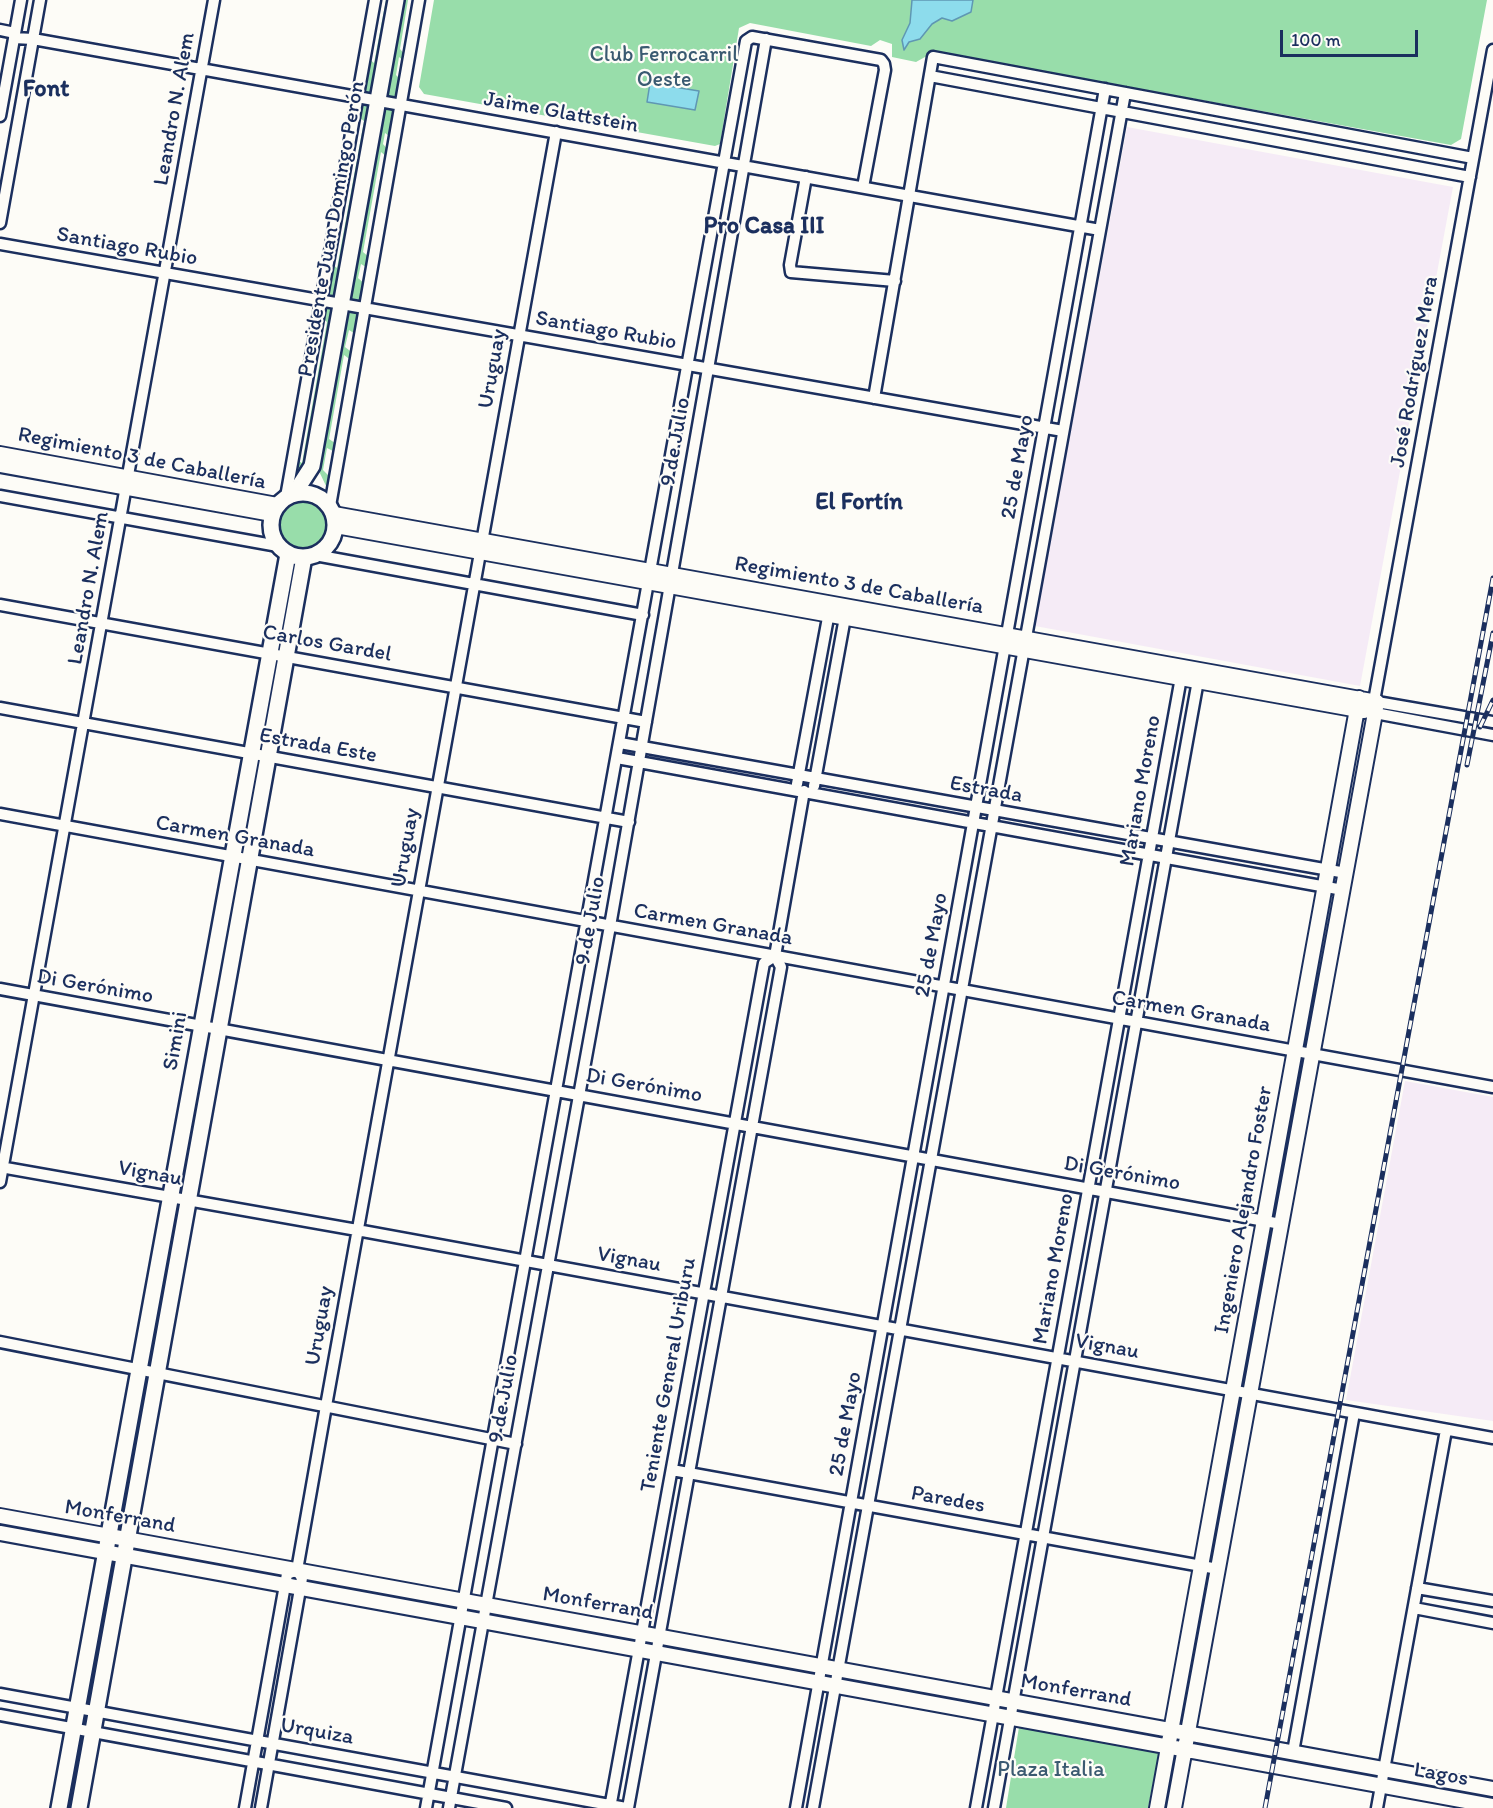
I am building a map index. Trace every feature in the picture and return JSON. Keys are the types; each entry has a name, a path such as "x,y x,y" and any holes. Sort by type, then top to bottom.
{"main road":[{"name":"Presidente Juan Domingo Perón","path":"282,503 312,466 396,0"},
{"path":"312,466 332,512 330,543 310,556 283,550 270,525 282,503 316,495 332,512"},
{"name":"Simini","path":"59,1808 270,654 283,550"},
{"name":"Simini","path":"79,1808 287,657 310,556"}],"street":[{"path":"0,116 6,51 15,35 21,0"},
{"path":"0,223 40,0"},
{"name":"Leandro N. Alem","path":"0,1182 214,0"},
{"path":"282,503 375,0"},
{"path":"332,512 364,309 419,0"},
{"name":"Jaime Glattstein","path":"0,30 33,39 1100,230"},
{"name":"9 de Julio","path":"426,1808 746,41 752,37 766,39 629,822 450,1803"},
{"path":"766,39 880,60 885,70 864,187"},
{"name":"José Rodríguez Mera","path":"1376,705 1493,50"},
{"path":"874,398 933,57 1473,158"},
{"path":"930,76 1470,177"},
{"name":"25 de Mayo","path":"796,1808 1105,89"},
{"name":"25 de Mayo","path":"813,1808 1125,93"},
{"name":"Uruguay","path":"261,1808 302,1578 297,1570 556,132"},
{"path":"806,177 790,265 791,272 895,281"},
{"name":"Santiago Rubio","path":"0,244 1063,430"},
{"name":"Regimiento 3 de Caballería","path":"0,454 128,483"},
{"name":"Regimiento 3 de Caballería","path":"0,465 282,503"},
{"path":"0,496 283,550"},
{"name":"Regimiento 3 de Caballería","path":"332,512 481,546 1358,704 1376,705"},
{"path":"310,556 643,615"},
{"name":"Carlos Gardel","path":"0,605 646,723"},
{"path":"829,608 796,786 804,791 814,788 816,780 846,611"},
{"name":"Mariano Moreno","path":"976,1808 1182,672"},
{"name":"Mariano Moreno","path":"994,1808 1198,675"},
{"name":"Ingeniero Alejandro Foster","path":"1157,1808 1358,704"},
{"path":"1376,705 1493,722"},
{"path":"1376,705 1493,735"},
{"name":"Ingeniero Alejandro Foster","path":"1174,1808 1376,705"},
{"name":"Estrada Este","path":"0,708 629,822"},
{"name":"Estrada","path":"620,743 798,777 1346,873"},
{"name":"Estrada","path":"617,758 1343,890"},
{"name":"Teniente General Uriburu","path":"627,1808 781,967 775,956 804,791"},
{"name":"Carmen Granada","path":"0,814 1493,1087"},
{"name":"Teniente General Uriburu","path":"610,1807 764,963 775,956"},
{"name":"Di Gerónimo","path":"0,989 1281,1224"},
{"name":"Vignau","path":"1,1167 1493,1438"},
{"path":"0,1342 516,1444"},
{"path":"1293,1752 1354,1413"},
{"path":"1377,1808 1446,1430"},
{"name":"Paredes","path":"672,1470 1218,1569"},
{"name":"Monferrand","path":"0,1516 1293,1752"},
{"name":"Monferrand","path":"0,1533 1273,1765"},
{"name":"Uruguay","path":"244,1808 287,1574 297,1570"},
{"path":"1417,1588 1493,1601"},
{"path":"1414,1608 1493,1623"},
{"name":"Urquiza","path":"0,1694 610,1807 627,1808"},
{"name":"Urquiza","path":"0,1715 429,1794 450,1803 506,1808"},
{"name":"Lagos","path":"1293,1752 1493,1789"},
{"name":"Lagos","path":"1273,1765 1493,1806"}],"shaded area":[{"path":"1127,127 1453,187 1360,686 1035,626"},
{"path":"1405,1081 1493,1097 1493,1421 1346,1400"}],"green space":[{"path":"386,0 392,0 309,465 299,480 293,479 295,458 302,463 327,322 321,317 331,263 337,268 364,121 357,116 367,57 374,63"},
{"path":"401,0 408,0 400,49 406,56 405,62 399,57 396,75 402,81 392,138 385,133 383,144 389,151 388,158 381,152 363,252 370,258 369,269 361,264 358,278 366,285 357,335 349,330 345,347 354,354 352,361 344,355 329,439 338,445 337,453 327,448 323,470 332,479 331,486 327,488 317,467"},
{"name":"Club Ferrocarril Oeste","path":"434,0 1487,0 1461,139 1451,145 934,52 916,62 892,57 892,44 880,40 871,46 750,23 739,28 720,144 715,146 424,94 419,87"},
{"path":"298,497 308,497 323,505 329,514 331,525 329,536 323,545 308,553 298,553 287,548 280,541 275,530 275,520 280,509 287,502"},
{"name":"Plaza Italia","path":"1019,1727 1159,1752 1148,1808 1006,1808"}],"water":[{"path":"912,0 973,0 971,12 952,21 942,18 932,24 920,39 909,42 904,50 902,40 910,23"},
{"path":"650,83 699,91 695,110 647,102"}],"railway":[{"path":"1265,1808 1493,578"},
{"path":"1467,765 1493,633"},
{"path":"1480,727 1493,700"}],"district":[{"name":"Font","path":"46,90"},
{"name":"Pro Casa III","path":"764,227"},
{"name":"El Fortín","path":"859,503"}]}
